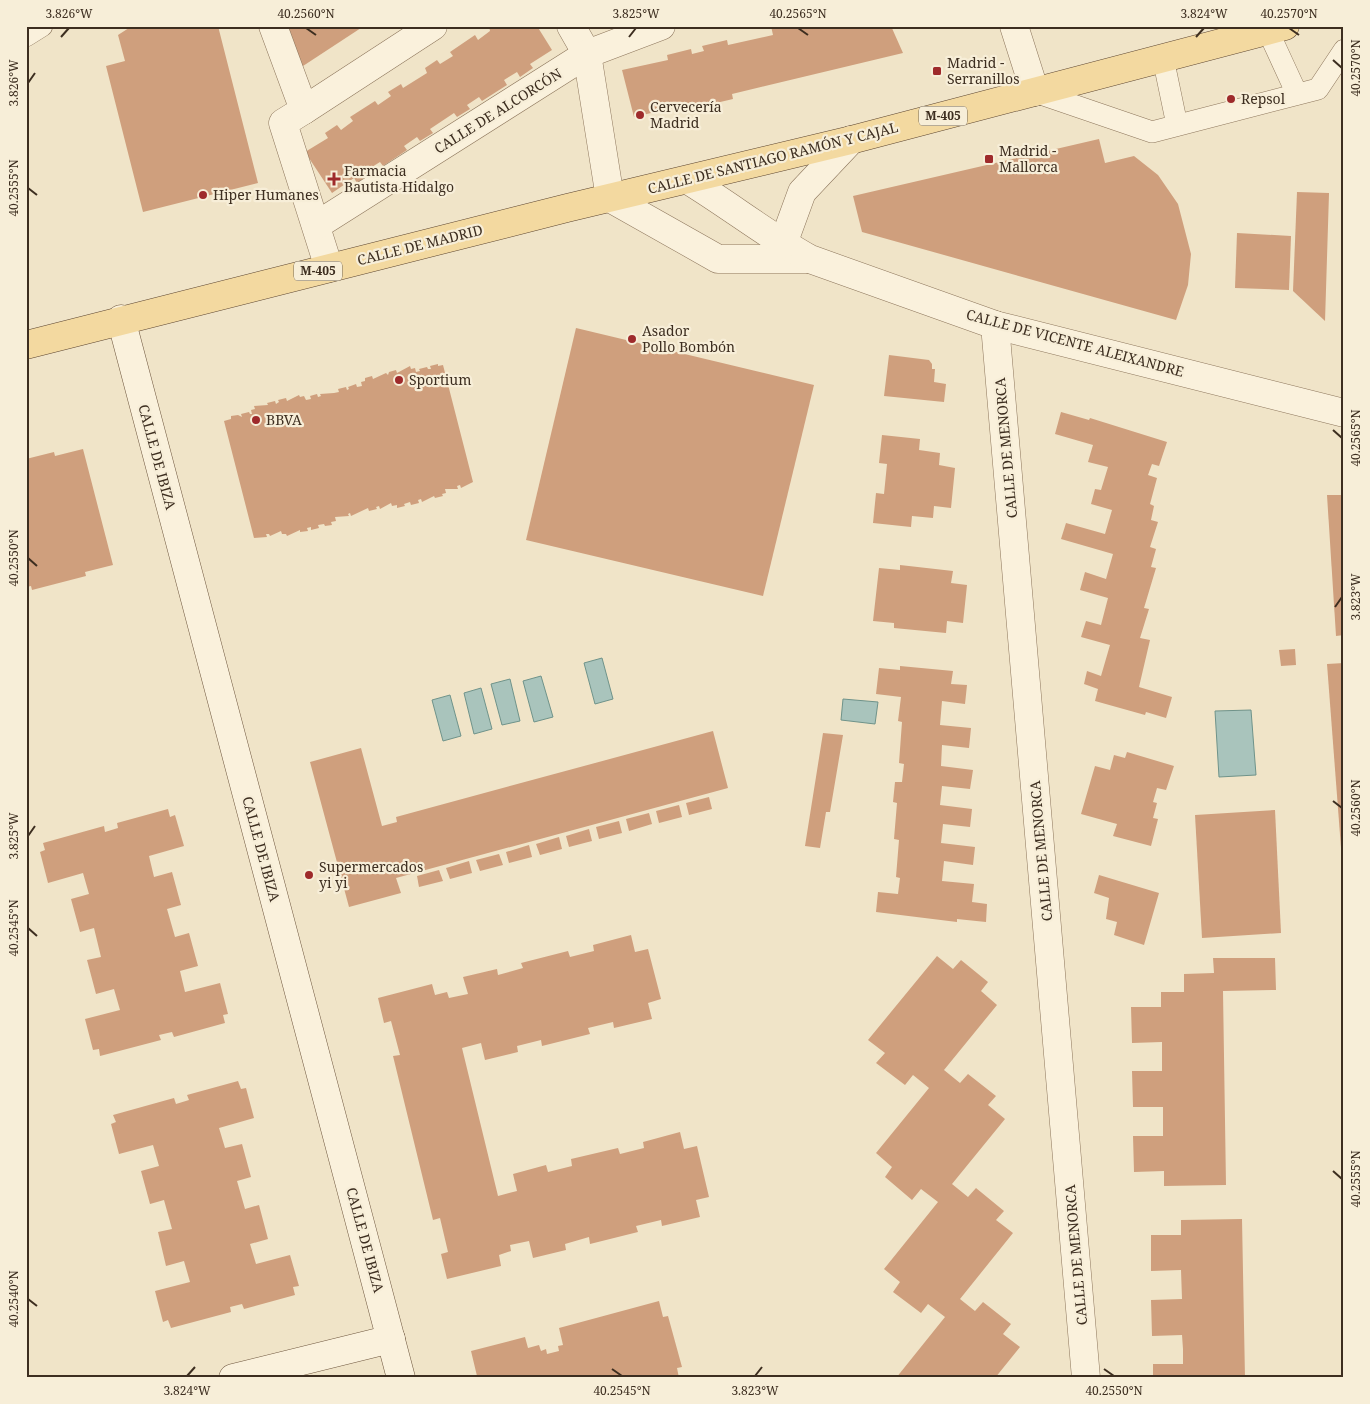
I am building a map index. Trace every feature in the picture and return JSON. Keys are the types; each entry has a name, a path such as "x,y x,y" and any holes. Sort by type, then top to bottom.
{"main road":[{"name":"CALLE DE SANTIAGO RAMÓN Y CAJAL","path":"610,198 852,140 1276,28"},
{"name":"CALLE DE MADRID","path":"26,345 610,198"}],"street":[{"path":"273,26 317,225 329,268"},
{"path":"294,117 434,26"},
{"path":"571,26 587,54 610,198"},
{"name":"CALLE DE ALCORCÓN","path":"317,225 587,54 661,26"},
{"path":"1023,28 1035,92"},
{"path":"783,244 802,192 852,140"},
{"name":"CALLE DE VICENTE ALEIXANDRE","path":"688,180 731,207 783,244 810,259 995,325 1344,413"},
{"name":"CALLE DE VICENTE ALEIXANDRE","path":"610,198 718,259 810,259"},
{"name":"CALLE DE IBIZA","path":"121,320 401,1378"},
{"name":"CALLE DE MENORCA","path":"995,325 1086,1378"},
{"path":"233,1378 391,1338"}],"lane":[{"path":"26,36 42,26"},
{"path":"1276,28 1297,94"},
{"path":"1035,92 1152,132 1318,89 1344,50"},
{"path":"1163,58 1177,125"}],"water":[{"path":"602,658 613,699 595,704 584,663"},
{"path":"541,676 553,717 534,722 523,681"},
{"path":"510,679 520,721 502,725 491,684"},
{"path":"481,688 492,729 474,734 464,693"},
{"path":"450,695 461,736 443,741 432,700"},
{"path":"843,699 878,702 875,724 841,720"},
{"path":"1251,710 1256,775 1219,777 1215,711"}],"building":[{"path":"132,26 218,26 258,183 143,212 106,66 125,61 118,35"},
{"path":"277,26 364,26 303,66"},
{"path":"489,26 537,26 552,50 530,64 533,68 520,77 517,72 504,80 507,85 482,101 479,97 467,105 470,109 457,117 454,113 430,129 433,133 420,141 417,137 404,146 407,150 383,166 380,162 367,170 370,174 357,183 354,178 332,193 305,152 328,138 325,133 337,125 341,130 353,121 350,117 375,101 378,105 391,96 388,92 401,84 403,88 427,73 425,68 437,60 440,64 453,56 450,52 475,35 478,40 490,31"},
{"path":"771,26 891,26 903,53 732,94 733,99 686,110 685,105 634,117 622,70 668,60 667,55 691,49 692,54 704,51 702,46 727,40 728,45 773,35"},
{"path":"1099,139 1105,163 1134,156 1158,175 1178,204 1191,254 1188,285 1176,320 862,232 853,196"},
{"path":"1297,192 1329,193 1325,321 1293,291"},
{"path":"1237,233 1291,236 1289,290 1235,288"},
{"path":"576,328 814,385 763,596 526,540"},
{"path":"889,355 929,360 932,364 932,369 935,369 934,382 946,384 944,402 884,396"},
{"path":"438,364 438,366 443,365 473,482 461,488 460,485 457,486 458,489 445,489 446,493 442,494 443,496 435,498 434,496 422,502 421,499 418,500 419,503 411,505 410,502 404,504 405,506 397,508 397,505 392,506 391,503 380,509 379,506 376,507 377,509 369,511 368,508 351,516 350,513 348,514 349,516 335,517 336,521 331,522 332,525 318,525 319,528 311,530 311,527 307,528 308,531 300,532 300,530 287,536 282,534 281,531 270,536 266,534 267,537 254,538 224,421 231,419 231,416 238,415 242,417 241,414 249,412 252,414 251,410 255,409 254,406 268,405 267,403 275,401 276,404 279,402 278,400 286,398 287,401 299,395 300,397 304,396 306,400 311,399 310,396 317,394 318,397 321,396 320,394 339,392 338,389 346,387 347,390 349,389 348,387 356,384 357,387 362,386 361,382 365,381 365,378 372,376 373,379 386,373 388,375 389,372 396,370 397,373 410,366 411,369 415,368 416,372 427,367 431,369 430,366"},
{"path":"1061,412 1089,420 1090,418 1167,442 1159,466 1152,464 1148,475 1157,478 1150,504 1154,506 1151,520 1158,522 1150,547 1156,549 1151,567 1156,568 1144,608 1149,609 1140,638 1150,640 1139,687 1172,697 1166,718 1146,712 1145,715 1095,701 1098,689 1084,684 1087,671 1101,676 1110,645 1081,637 1086,621 1101,625 1108,598 1080,590 1085,572 1106,579 1113,554 1061,539 1066,523 1105,534 1112,510 1091,504 1095,489 1101,490 1108,467 1088,462 1093,445 1055,434"},
{"path":"882,435 920,439 919,450 940,453 939,465 955,468 951,508 934,506 933,518 912,516 911,527 873,523 876,493 884,494 887,464 879,463"},
{"path":"83,449 113,565 85,572 86,576 32,590 31,586 26,587 26,459 54,452 55,456"},
{"path":"1327,495 1344,495 1344,635 1336,636"},
{"path":"900,565 953,571 951,583 967,585 963,623 947,621 946,633 894,628 894,623 873,621 879,568 900,570"},
{"path":"1295,649 1296,665 1281,666 1279,650"},
{"path":"1344,663 1344,861 1342,861 1327,664"},
{"path":"900,666 953,671 951,684 967,685 965,704 942,701 940,725 971,728 969,748 942,745 941,766 973,770 970,789 942,786 940,805 972,809 970,827 943,824 941,843 975,847 973,865 944,861 942,881 974,884 972,902 987,904 986,922 957,919 957,922 876,912 878,892 898,894 900,878 896,877 899,840 894,839 897,803 893,802 895,782 902,782 904,764 899,763 902,722 898,721 901,697 876,694 879,668 900,670"},
{"path":"713,731 728,788 396,878 401,893 349,907 310,762 361,748 382,826 397,822 396,817"},
{"path":"823,733 843,735 830,812 826,812 820,848 805,846"},
{"path":"1127,752 1174,766 1166,790 1157,788 1153,802 1157,803 1153,818 1158,819 1151,846 1113,836 1117,824 1081,814 1095,766 1110,770 1114,755 1125,758"},
{"path":"709,797 712,809 689,815 686,803"},
{"path":"679,805 682,817 659,823 656,811"},
{"path":"168,809 170,817 175,815 184,846 149,856 154,877 172,872 181,905 167,909 175,937 189,933 198,966 180,971 185,992 220,983 228,1014 223,1015 225,1023 174,1037 172,1032 159,1035 161,1040 100,1056 99,1049 93,1050 85,1019 120,1010 114,989 96,994 87,960 101,957 94,928 80,932 71,899 89,894 83,873 48,883 40,852 45,850 43,843 104,826 105,832 118,828 117,823"},
{"path":"1275,810 1281,933 1202,938 1195,815"},
{"path":"649,813 652,824 629,831 626,819"},
{"path":"619,821 622,833 599,839 596,827"},
{"path":"589,829 592,841 569,847 566,836"},
{"path":"559,837 562,849 540,855 536,844"},
{"path":"529,845 532,857 509,863 506,852"},
{"path":"499,854 503,865 480,871 476,860"},
{"path":"469,861 472,873 450,879 446,868"},
{"path":"439,870 443,881 419,887 417,876"},
{"path":"1099,875 1159,893 1144,945 1114,935 1117,922 1106,919 1109,898 1094,893"},
{"path":"631,935 635,952 648,949 661,999 648,1003 652,1019 614,1028 613,1022 588,1028 590,1034 542,1046 541,1040 517,1046 518,1052 485,1060 481,1043 462,1048 498,1196 517,1191 513,1174 546,1165 548,1172 572,1166 571,1159 618,1148 620,1154 644,1148 643,1142 680,1132 684,1149 697,1146 709,1197 696,1200 700,1217 662,1226 661,1220 636,1226 638,1232 590,1244 589,1237 565,1244 566,1250 533,1258 529,1241 510,1245 511,1251 499,1255 501,1266 447,1279 441,1254 448,1252 440,1218 433,1220 393,1056 400,1055 391,1021 384,1023 378,998 432,984 435,995 447,992 449,998 468,994 463,977 497,969 498,975 523,968 521,963 568,951 570,957 594,951 593,945"},
{"path":"937,956 953,969 961,960 988,982 981,991 997,1005 944,1070 960,1083 968,1074 996,1096 988,1105 1005,1119 952,1184 968,1197 976,1188 1004,1211 996,1220 1013,1233 960,1299 975,1311 983,1302 1011,1324 1003,1334 1020,1347 995,1378 896,1378 945,1317 928,1304 921,1313 893,1292 900,1282 884,1269 938,1202 921,1189 912,1200 885,1177 892,1167 876,1153 929,1088 913,1075 905,1085 876,1063 885,1053 868,1040"},
{"path":"1213,958 1275,958 1276,990 1223,991 1226,1185 1164,1186 1164,1171 1134,1172 1133,1136 1163,1136 1163,1107 1133,1107 1132,1071 1162,1071 1162,1042 1132,1043 1131,1007 1161,1007 1161,992 1184,992 1184,974 1214,973"},
{"path":"238,1081 241,1089 246,1088 254,1118 219,1128 225,1148 242,1144 251,1177 237,1181 245,1209 259,1205 268,1239 250,1244 256,1264 290,1255 299,1286 293,1287 295,1295 244,1309 242,1304 230,1307 231,1312 171,1328 168,1320 163,1322 155,1291 190,1282 184,1261 166,1266 158,1232 172,1229 164,1200 150,1204 141,1171 159,1166 153,1145 119,1154 111,1124 116,1122 113,1115 174,1098 176,1104 189,1100 187,1095"},
{"path":"1242,1219 1245,1378 1153,1378 1153,1364 1183,1364 1183,1349 1182,1335 1152,1336 1151,1300 1182,1299 1181,1270 1151,1271 1151,1235 1181,1235 1181,1220"},
{"path":"659,1301 663,1317 668,1316 682,1367 677,1368 679,1378 477,1376 471,1351 525,1337 528,1348 539,1345 541,1351 546,1349 547,1354 559,1351 558,1346 563,1345 559,1328"}],"place":[{"name":"Madrid - Serranillos","path":"937,71"},
{"name":"Repsol","path":"1231,99"},
{"name":"Cervecería Madrid","path":"640,115"},
{"name":"Madrid - Mallorca","path":"989,159"},
{"name":"Farmacia Bautista Hidalgo","path":"334,179"},
{"name":"Hiper Humanes","path":"203,195"},
{"name":"Asador Pollo Bombón","path":"632,339"},
{"name":"Sportium","path":"399,380"},
{"name":"BBVA","path":"256,420"},
{"name":"Supermercados yi yi","path":"309,875"}]}
